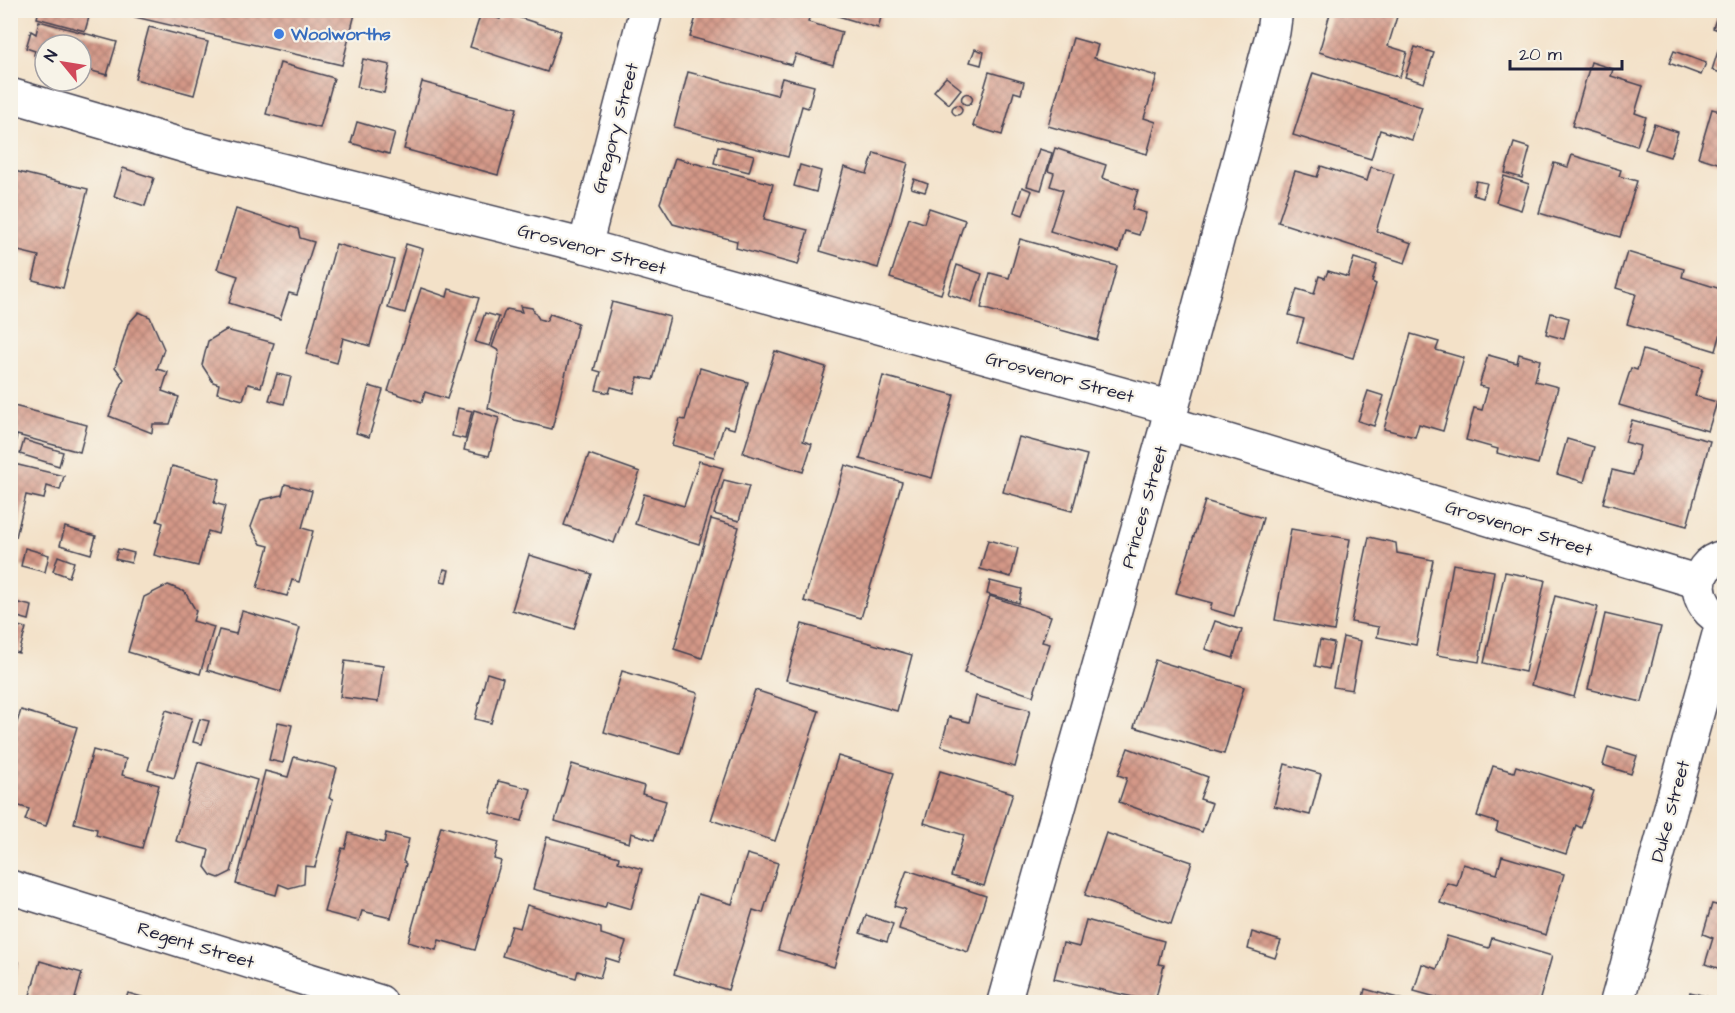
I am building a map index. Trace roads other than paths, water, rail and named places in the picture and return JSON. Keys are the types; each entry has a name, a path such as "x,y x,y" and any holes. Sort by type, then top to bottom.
{"street":[{"name":"Gregory Street","path":"585,246 646,10"},
{"name":"Princes Street","path":"1004,1002 1170,415 1273,32 1276,10"},
{"name":"Grosvenor Street","path":"10,95 185,146 585,246 1170,415 1699,582"},
{"path":"1724,620 1707,610 1701,601 1699,582 1709,564 1725,557"},
{"name":"Duke Street","path":"1617,1002 1724,620"},
{"name":"Regent Street","path":"10,887 381,1002"}],"place":[{"name":"Woolworths","path":"279,34"}]}
